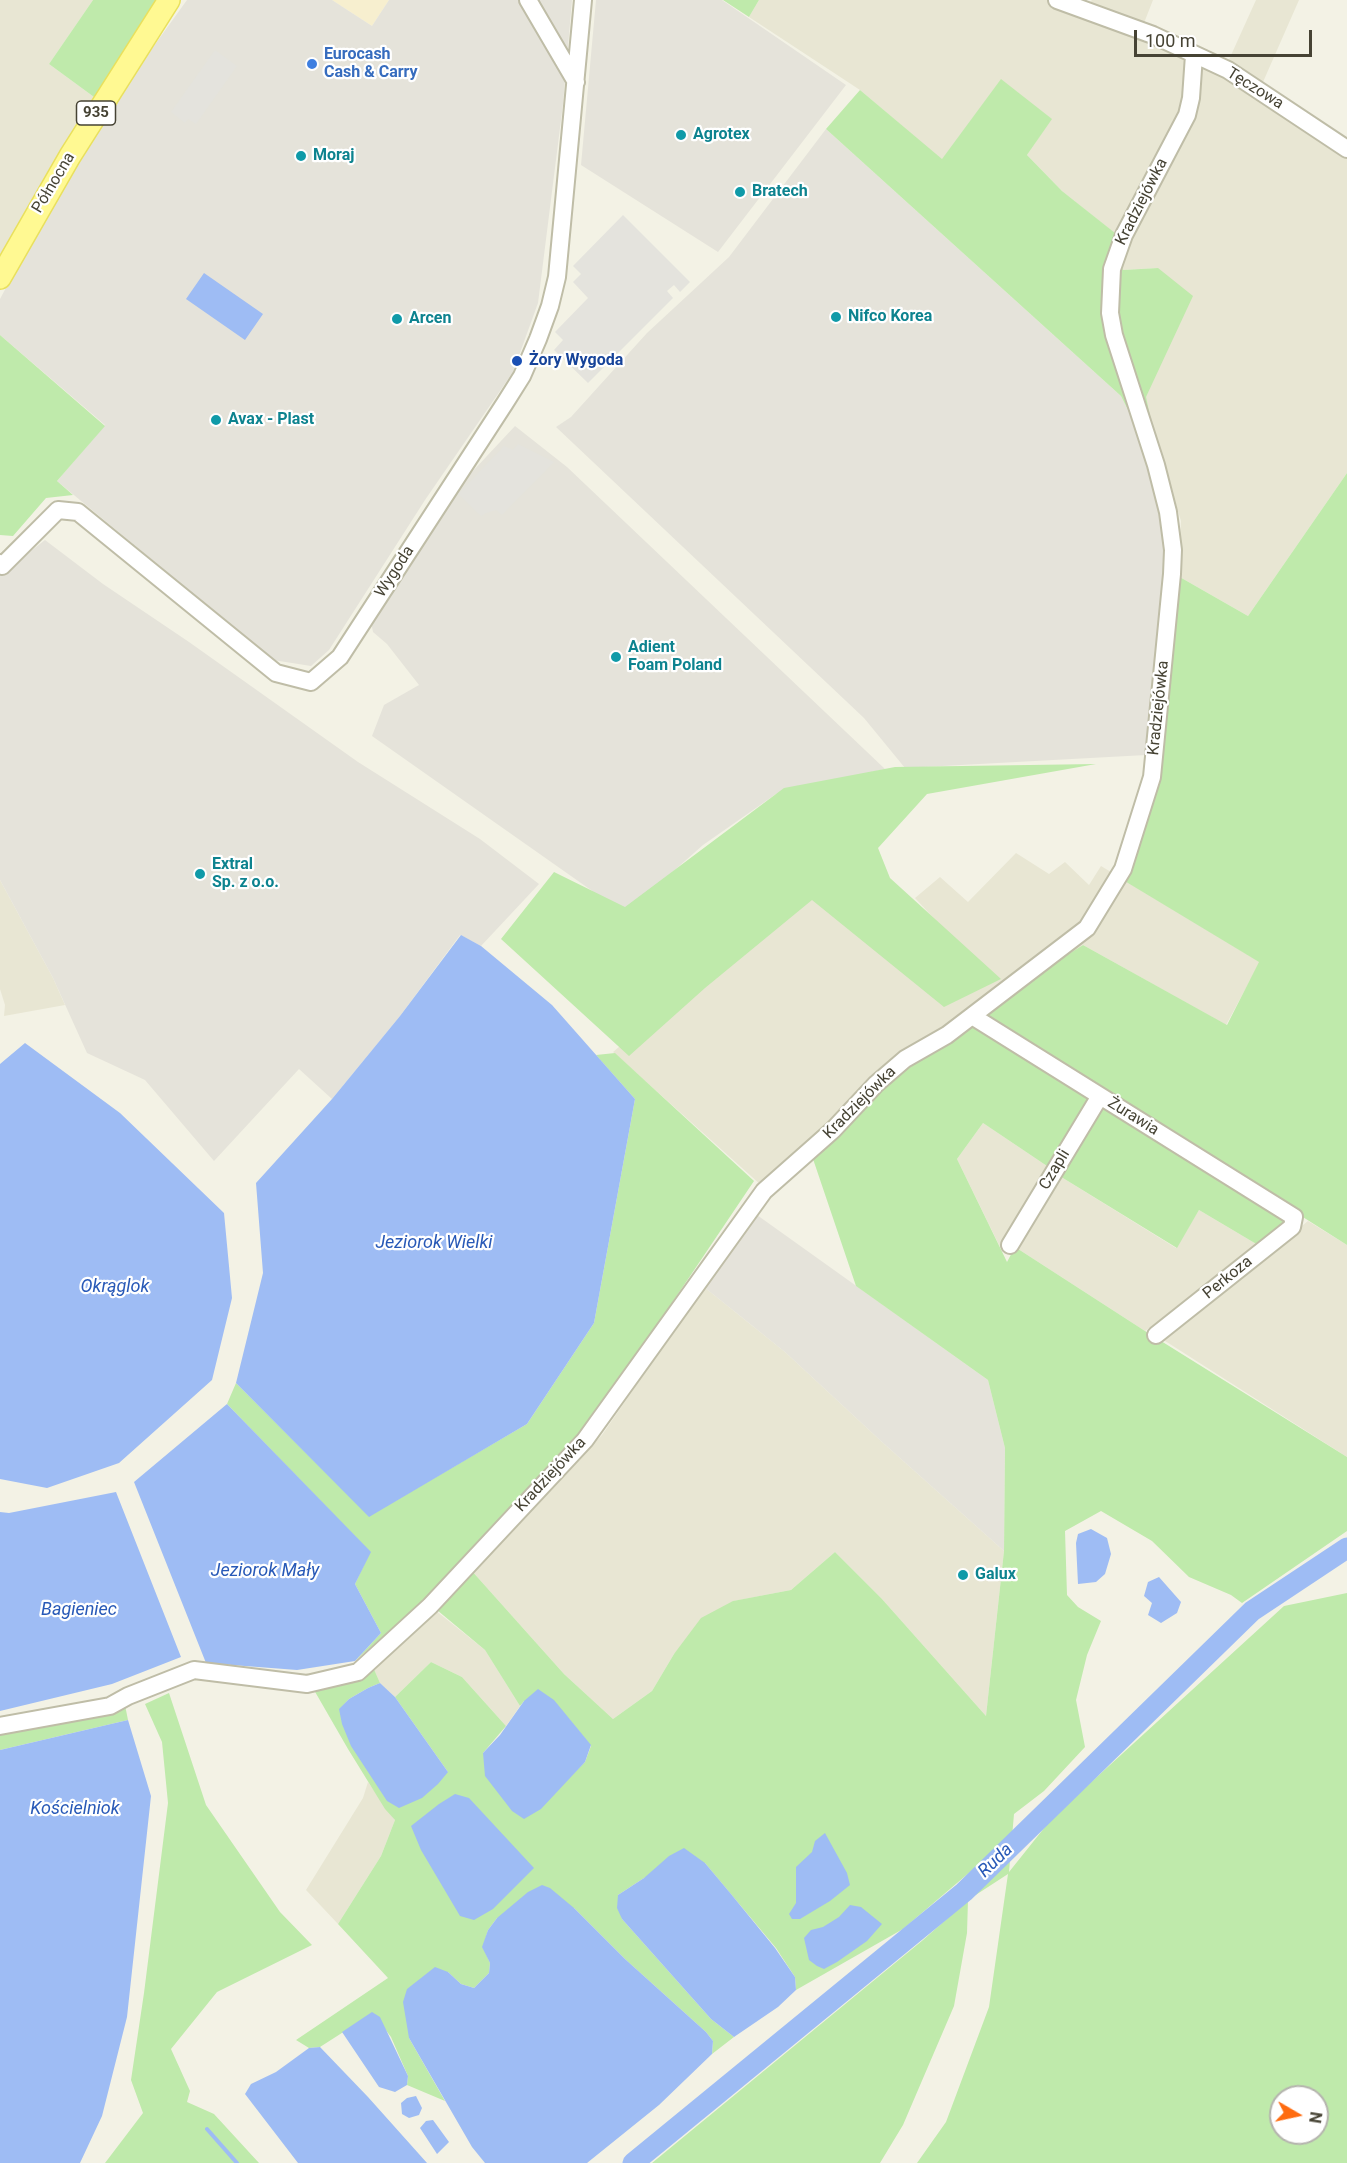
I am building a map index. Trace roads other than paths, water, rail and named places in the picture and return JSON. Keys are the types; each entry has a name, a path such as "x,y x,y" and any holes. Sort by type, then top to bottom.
{"main road":[{"name":"Północna","path":"0,278 82,137 169,0"}],"street":[{"path":"528,0 576,82"},
{"name":"Wygoda","path":"0,563 2,566 58,510 78,512 276,673 311,682 340,657 522,376 538,339 550,306 557,277 583,0"},
{"name":"Tęczowa","path":"1057,0 1153,35 1228,70 1347,149"},
{"name":"Kradziejówka","path":"0,1726 110,1706 128,1696 194,1670 307,1684 358,1672 430,1606 585,1440 764,1191 833,1130 876,1084 905,1059 947,1035 1087,928 1123,869 1152,777 1173,550 1168,512 1156,465 1114,335 1110,313 1112,269 1124,235 1187,115 1191,98 1194,55"},
{"name":"Żurawia","path":"972,1016 1294,1217"},
{"name":"Czapli","path":"1010,1245 1100,1096"},
{"name":"Perkoza","path":"1156,1335 1292,1227 1294,1217"}],"water":[{"path":"204,273 263,314 245,340 186,299"},
{"name":"Jeziorok Wielki","path":"461,935 481,946 552,1005 635,1099 594,1323 527,1424 369,1517 236,1383 263,1273 256,1183 332,1099 400,1016"},
{"name":"Okrąglok","path":"25,1043 120,1113 224,1213 232,1298 212,1380 119,1463 47,1488 0,1479 0,1064"},
{"name":"Jeziorok Mały","path":"227,1404 371,1552 355,1584 381,1633 355,1661 297,1670 206,1663 134,1482"},
{"name":"Bagieniec","path":"116,1492 181,1657 112,1684 0,1711 0,1512 9,1513"},
{"path":"1091,1529 1107,1538 1111,1554 1105,1574 1096,1582 1078,1584 1076,1543 1078,1534"},
{"path":"1159,1577 1181,1602 1177,1613 1161,1623 1148,1615 1152,1603 1144,1596 1148,1582"},
{"path":"380,1683 395,1697 448,1772 422,1798 399,1808 387,1801 351,1746 339,1709 349,1699"},
{"path":"538,1689 554,1700 591,1745 585,1762 541,1809 524,1819 512,1811 485,1776 483,1753 500,1735 524,1701"},
{"name":"Kościelniok","path":"128,1720 151,1796 127,2017 102,2116 80,2163 0,2163 0,1750"},
{"path":"455,1794 469,1798 534,1868 493,1909 474,1920 460,1916 421,1850 411,1826"},
{"path":"825,1833 847,1873 850,1885 830,1901 800,1919 792,1919 789,1914 796,1903 796,1867 812,1852 815,1841"},
{"path":"684,1848 705,1863 775,1948 795,1977 796,1990 778,2007 734,2037 711,2019 622,1919 617,1908 618,1895 644,1878 669,1856"},
{"path":"542,1885 550,1888 574,1908 625,1959 706,2032 713,2041 712,2054 659,2105 587,2163 485,2163 472,2147 409,2038 403,2002 407,1989 435,1967 448,1972 461,1984 474,1988 489,1973 490,1963 482,1947 488,1930 497,1918 528,1892"},
{"path":"850,1905 861,1907 882,1924 867,1941 837,1962 824,1969 817,1966 809,1960 804,1938 811,1930 823,1927 839,1917"},
{"path":"372,2012 380,2017 408,2076 407,2085 395,2092 379,2087 342,2032"},
{"path":"320,2047 427,2163 298,2163 245,2094 251,2084 276,2072 309,2048"},
{"path":"416,2096 422,2108 419,2115 409,2118 402,2114 401,2103 407,2098"},
{"path":"433,2120 449,2142 437,2154 420,2128 426,2121"}],"waterway":[{"name":"Ruda","path":"633,2163 964,1892 1252,1611 1347,1548"},
{"path":"207,2129 237,2163"}],"place":[{"name":"Eurocash Cash & Carry","path":"312,64"},
{"name":"Agrotex","path":"681,135"},
{"name":"Moraj","path":"301,156"},
{"name":"Bratech","path":"740,192"},
{"name":"Nifco Korea","path":"836,317"},
{"name":"Arcen","path":"397,319"},
{"name":"Żory Wygoda","path":"517,361"},
{"name":"Avax - Plast","path":"216,420"},
{"name":"Adient Foam Poland","path":"616,657"},
{"name":"Extral Sp. z o.o.","path":"200,874"},
{"name":"Galux","path":"963,1575"}]}
